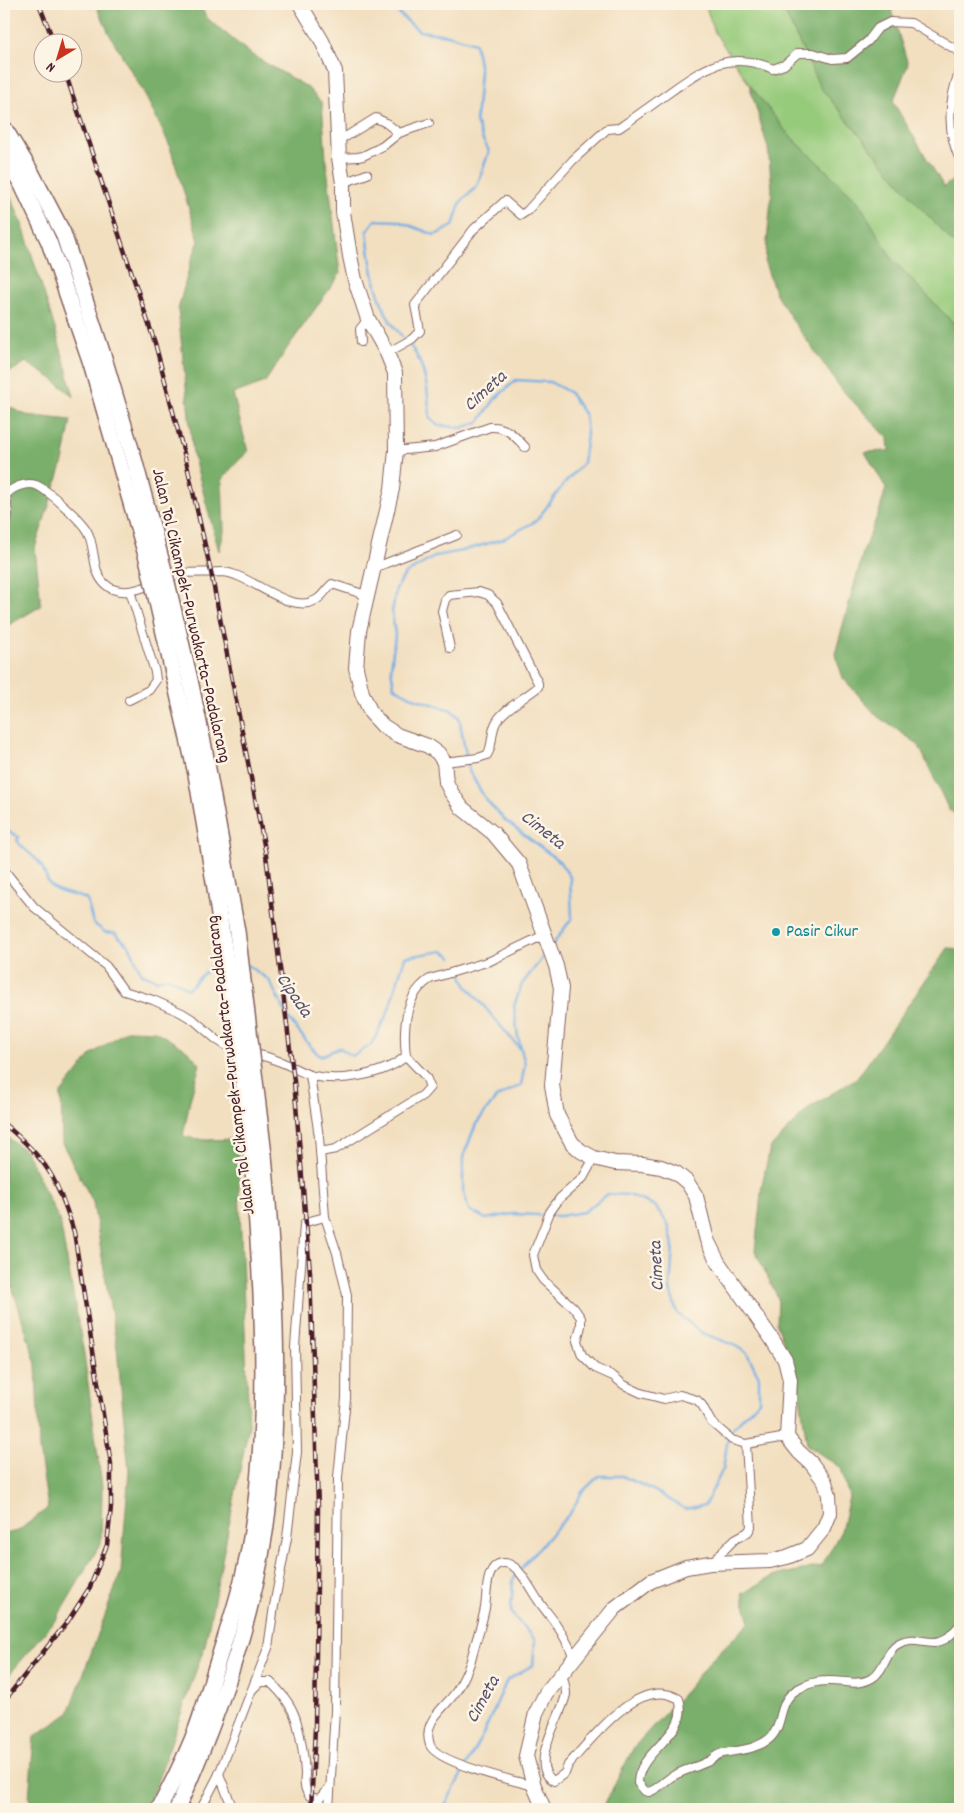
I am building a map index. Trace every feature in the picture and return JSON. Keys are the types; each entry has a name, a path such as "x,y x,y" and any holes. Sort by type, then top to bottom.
{"highway":[{"path":"300,4 322,41 335,72 339,158 343,183 343,212 350,256 355,280 368,319 387,353 395,373 395,452 392,489 359,631 356,668 367,708 383,726 397,735 428,746 450,762 446,782 456,800 474,819 493,833 518,864 556,966 561,988 552,1085 557,1115 572,1143 594,1158 615,1163 660,1167 676,1173 687,1182 696,1196 707,1240 718,1262 785,1360 790,1380 787,1436 811,1462 825,1482 829,1495 830,1513 824,1528 806,1548 787,1557 770,1561 710,1563 686,1567 651,1581 615,1608 546,1693 536,1713 526,1756 534,1786 544,1809"},
{"name":"Jalan Tol Cikampek–Purwakarta–Padalarang","path":"4,128 31,172 63,233 97,361"},
{"name":"Jalan Tol Cikampek–Purwakarta–Padalarang","path":"4,155 21,183 49,242 97,361 154,532 201,729 237,931 258,1156 270,1228 275,1322 276,1408 264,1533 254,1586 233,1663 211,1728 177,1809"},
{"name":"Jalan Tol Cikampek–Purwakarta–Padalarang","path":"159,1809 196,1728 239,1591 251,1539 258,1486 262,1420 263,1362 258,1156"}],"street":[{"path":"387,353 412,339 420,331 415,305 480,223 505,201 521,215 527,211 572,160 607,129 619,128 700,70 729,61 758,62 773,69 784,65 798,53 813,53 832,59 847,58 868,41 878,28 890,22 910,23 960,52"},
{"path":"960,70 951,99 949,118 952,140 960,160"},
{"path":"338,139 347,136 375,118 380,119 399,133"},
{"path":"339,158 358,158 383,146 399,133 429,123"},
{"path":"343,183 367,174"},
{"path":"361,342 360,329 368,319"},
{"path":"395,452 435,447 490,427 498,427 509,431 524,447"},
{"path":"4,526 8,516 6,495 10,490 18,486 36,485 56,499 86,529 98,574 104,584 119,591 130,591 182,574 228,572 288,600 304,604 322,596 332,584 366,595"},
{"path":"374,568 457,535"},
{"path":"129,700 149,690 156,680 130,591"},
{"path":"450,648 442,611 445,600 449,595 454,594 479,592 488,595 497,603 537,678 538,687 497,721 492,734 491,749 488,756 450,762"},
{"path":"4,870 34,907 106,966 124,991 153,1000 182,1013 227,1046 280,1061 310,1075 327,1077 370,1074 399,1063 406,1056"},
{"path":"320,1152 336,1149 423,1094 430,1087 426,1077 406,1056 405,1034 407,1015 415,991 422,983 490,961 545,939"},
{"path":"310,1075 320,1152 325,1217 337,1253 347,1295 348,1363 344,1436 338,1477 335,1711 329,1809"},
{"path":"594,1158 583,1178 560,1198 550,1212 533,1255 536,1270 543,1280 574,1308 581,1318 577,1340 582,1355 595,1368 642,1393 664,1400 680,1395 697,1400 702,1405 711,1422 732,1440 746,1444 787,1436"},
{"path":"201,1809 219,1774 268,1648 287,1538 297,1452 295,1347 304,1225 306,1222 325,1217"},
{"path":"710,1563 735,1539 748,1532 751,1527 746,1444"},
{"path":"534,1786 457,1763 435,1752 430,1746 430,1723 459,1688 472,1659 485,1609 488,1578 496,1566 501,1563 508,1563 522,1575 557,1624 574,1657"},
{"path":"562,1675 566,1695 548,1738 545,1755 545,1772 554,1781 565,1773 568,1766 613,1716 636,1700 663,1694 673,1695 679,1699 681,1709 678,1722 651,1755 638,1776 638,1783 645,1791 650,1792 671,1777 717,1756 742,1751 770,1739 777,1732 783,1704 796,1690 809,1684 828,1680 846,1683 862,1682 873,1678 886,1662 893,1647 905,1640 914,1639 934,1642 947,1638 960,1625"},
{"path":"252,1690 260,1682 270,1682 279,1690 289,1704 297,1722 304,1785 309,1796 319,1799 330,1787"},
{"path":"219,1774 233,1809"}],"green space":[{"path":"95,4 199,4 207,18 252,55 307,87 322,103 326,159 340,274 265,382 233,394 248,452 222,479 224,532 219,551 193,454 178,310 191,261 199,241 169,144 143,91 111,37"},
{"path":"705,4 781,4 820,87 920,207 960,250 960,330 892,259 858,201 788,134 749,84 714,31"},
{"path":"781,4 915,4 891,10 908,64 893,102 944,187 960,174 960,250 920,207 820,87"},
{"path":"749,84 788,134 858,201 892,259 960,330 960,820 948,808 918,744 878,717 843,678 835,654 864,549 886,488 865,452 889,451 888,438 842,390 793,321 775,292 765,263 772,189 768,148"},
{"path":"4,186 19,215 26,236 74,397 54,380 26,362 4,376"},
{"path":"4,404 26,415 71,420 63,462 35,548 41,606 4,628"},
{"path":"948,948 960,949 960,1809 602,1809 634,1747 712,1659 750,1622 742,1594 773,1576 822,1566 841,1531 849,1497 841,1468 807,1445 798,1381 777,1324 778,1298 755,1251 762,1185 770,1148 809,1108 858,1077"},
{"path":"127,1030 155,1031 187,1050 200,1064 183,1136 205,1140 237,1139 249,1425 205,1645 154,1791 143,1809 33,1809 29,1798 34,1737 69,1713 121,1572 129,1471 117,1348 93,1202 62,1143 61,1093 92,1054"},
{"path":"4,1135 26,1151 60,1222 84,1354 102,1486 101,1543 57,1618 4,1681 4,1534 18,1531 48,1508 39,1449 36,1364 11,1283 4,1237"}],"waterway":[{"name":"Cimeta","path":"388,4 419,31 448,35 475,43 480,71 476,122 489,151 477,186 460,203 453,226 435,235 398,221 375,220 367,231 371,264 379,296 391,322 414,351 422,367 430,418 438,425 461,428 479,422 495,399 516,380 550,382 569,392 585,415 587,435 583,463 564,484 536,521 503,539 462,551 436,556 405,574 396,589 392,613 395,635 391,668 394,687 416,699 451,710 459,717 469,771 486,800 506,821 559,861 570,877 572,918 553,944"},
{"name":"Cipada","path":"4,829 19,837 17,840 19,844 38,861 51,886 59,891 87,900 93,923 105,932 115,933 130,947 141,973 157,980 169,977 188,989 210,967 222,967"},
{"name":"Cipada","path":"247,965 269,980 287,1016 320,1056 340,1048 352,1056 371,1045 387,1015 405,957 443,951 452,957"},
{"name":"Cimeta","path":"443,1809 484,1732 507,1680 533,1665 535,1640 511,1613 513,1579 571,1512 582,1492 599,1476 622,1476 655,1491 685,1509 705,1505 723,1469 729,1432 759,1401 759,1377 747,1353 734,1345 702,1333 677,1313 670,1289 673,1245 668,1224 655,1206 629,1195 607,1194 584,1212 560,1216 513,1214 486,1219 469,1210 463,1190 463,1157 476,1124 496,1098 521,1085 525,1064 518,1037 514,1006 522,984 547,952"},
{"name":"Cipada","path":"462,975 466,985 521,1050"}],"railway":[{"path":"39,4 50,32"},
{"path":"68,82 155,343 187,465 211,572 266,855 294,1081 310,1272 318,1507 315,1728 311,1809"},
{"path":"4,1124 31,1148 49,1172 62,1198 74,1232 111,1464 111,1507 107,1545 90,1587 68,1621 4,1701"}],"place":[{"name":"Pasir Cikur","path":"776,932"}]}
